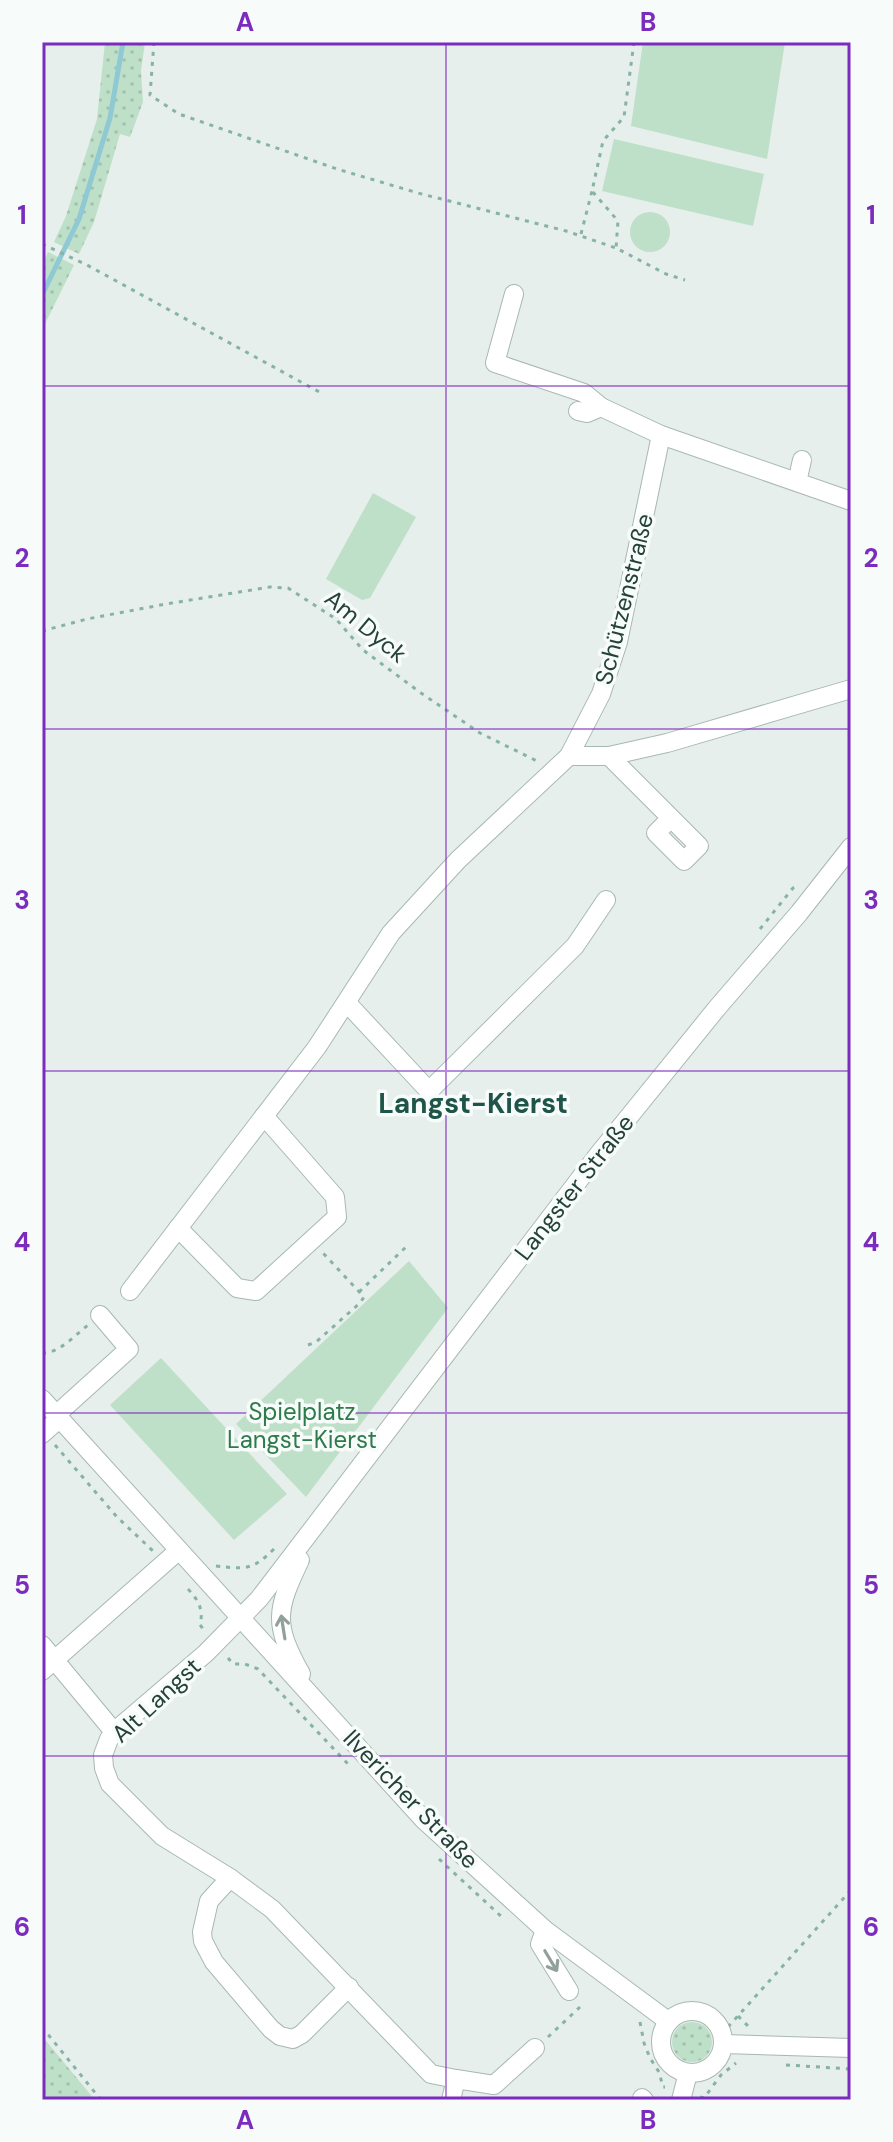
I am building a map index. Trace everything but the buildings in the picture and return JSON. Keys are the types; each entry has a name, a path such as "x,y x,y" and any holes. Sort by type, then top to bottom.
{"street":[{"path":"514,294 495,363 584,393 601,407 661,435 851,501"},
{"path":"578,411 587,413 601,407"},
{"name":"Schützenstraße","path":"130,1291 347,1003 391,933 458,860 569,756 601,694 618,642 661,435"},
{"path":"797,482 802,460"},
{"path":"569,756 609,756 667,743 851,689"},
{"path":"609,756 671,818"},
{"name":"Langster Straße","path":"241,1619 308,1537 598,1155 851,847"},
{"path":"347,1003 429,1091 575,946 606,900"},
{"path":"178,1228 237,1288 256,1291 337,1217 335,1197 264,1116"},
{"path":"42,1434 129,1349 100,1315"},
{"name":"Ilvericher Straße","path":"42,1399 423,1819 545,1930 668,2021"},
{"name":"Langster Straße","path":"308,1537 281,1604 280,1619 282,1634 293,1660 314,1697"},
{"path":"48,1666 178,1551"},
{"name":"Alt Langst","path":"241,1619 109,1739 103,1755 110,1784 162,1836 230,1878 272,1909 431,2074 494,2085 535,2048"},
{"path":"42,1645 48,1666 115,1733"},
{"path":"230,1878 209,1901 203,1941 214,1962 271,2029 280,2036 293,2039 302,2034 349,1987"},
{"path":"545,1930 540,1944 569,1991"},
{"path":"682,2012 701,2012 717,2022 723,2038 720,2057 705,2071 688,2073 670,2065 663,2055 661,2038 668,2021 682,2012"},
{"path":"723,2038 851,2048"},
{"path":"682,2096 688,2073"},
{"path":"451,2100 456,2079"}],"path":[{"path":"154,42 150,95 179,114 337,169 580,236 616,248 666,274 685,280"},
{"path":"580,236 603,141 624,117 634,42"},
{"path":"592,191 618,221 616,248"},
{"path":"42,244 323,394"},
{"name":"Am Dyck","path":"42,631 166,604 270,587 288,588 336,619 363,650 433,701 480,733 554,770"},
{"path":"308,1345 316,1342 364,1297 313,1241"},
{"path":"359,1292 407,1246"},
{"path":"42,1353 57,1350 100,1315"},
{"path":"723,2038 851,1890"},
{"path":"535,2048 580,2007"},
{"path":"42,2027 101,2100"},
{"path":"682,2096 704,2098 721,2075 739,2061"},
{"path":"780,2065 851,2069"}],"green space":[{"path":"105,42 145,42 141,71 143,102 130,137 120,134 94,222 79,254 54,242 66,216 97,119"},
{"path":"643,42 785,42 767,159 631,126"},
{"path":"614,139 764,174 753,226 602,191"},
{"path":"650,212 664,218 670,232 664,246 650,252 636,246 630,232 636,218"},
{"path":"48,252 74,265 42,330 42,266"},
{"path":"373,493 416,517 370,598 362,600 326,579"},
{"name":"Spielplatz Langst-Kierst","path":"409,1261 448,1308 306,1497 236,1424"},
{"path":"161,1358 287,1494 234,1540 110,1405"},
{"path":"692,2022 706,2028 712,2042 706,2056 692,2062 678,2056 672,2042 678,2028"},
{"path":"42,2036 95,2100 42,2100"}],"waterway":[{"path":"42,295 79,219 110,118 123,42"}],"district":[{"name":"Langst-Kierst","path":"473,1103"}]}
